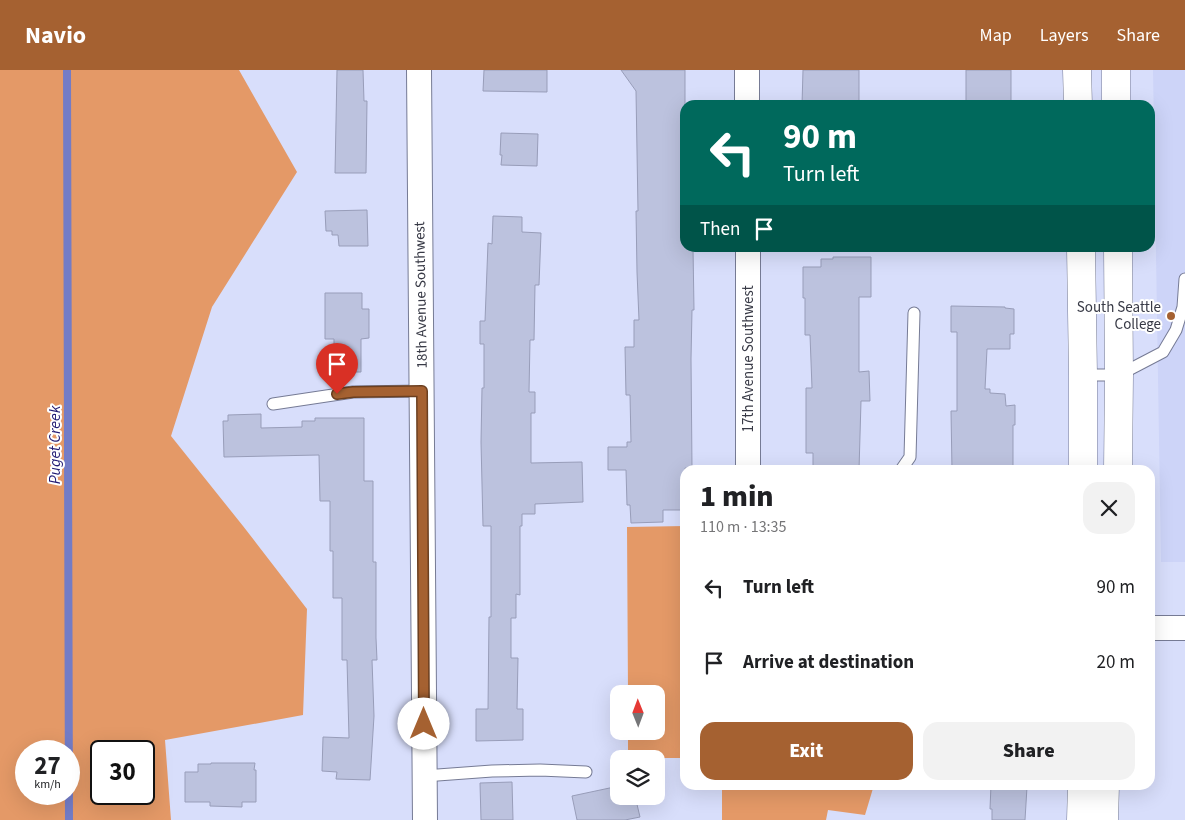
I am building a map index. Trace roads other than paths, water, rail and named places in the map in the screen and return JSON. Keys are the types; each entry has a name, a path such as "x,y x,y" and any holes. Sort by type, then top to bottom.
{"street":[{"name":"18th Avenue Southwest","path":"419,70 425,820"},
{"path":"747,70 747,100"},
{"path":"1077,70 1078,100"},
{"path":"1116,70 1116,100"},
{"name":"17th Avenue Southwest","path":"748,252 748,465"},
{"path":"1081,252 1083,465"},
{"path":"1118,252 1118,465"},
{"path":"1155,628 1185,628"},
{"path":"1081,820 1082,790"},
{"path":"1104,820 1105,790"}],"lane":[{"path":"1083,374 1119,375 1163,352 1176,330 1183,307 1185,278"},
{"path":"904,465 910,457 914,313"},
{"path":"273,404 353,392 422,391"},
{"path":"424,776 492,770 586,772"}],"waterway":[{"name":"Puget Creek","path":"67,70 69,820"}],"place":[{"name":"South Seattle College","path":"1171,316"}]}
